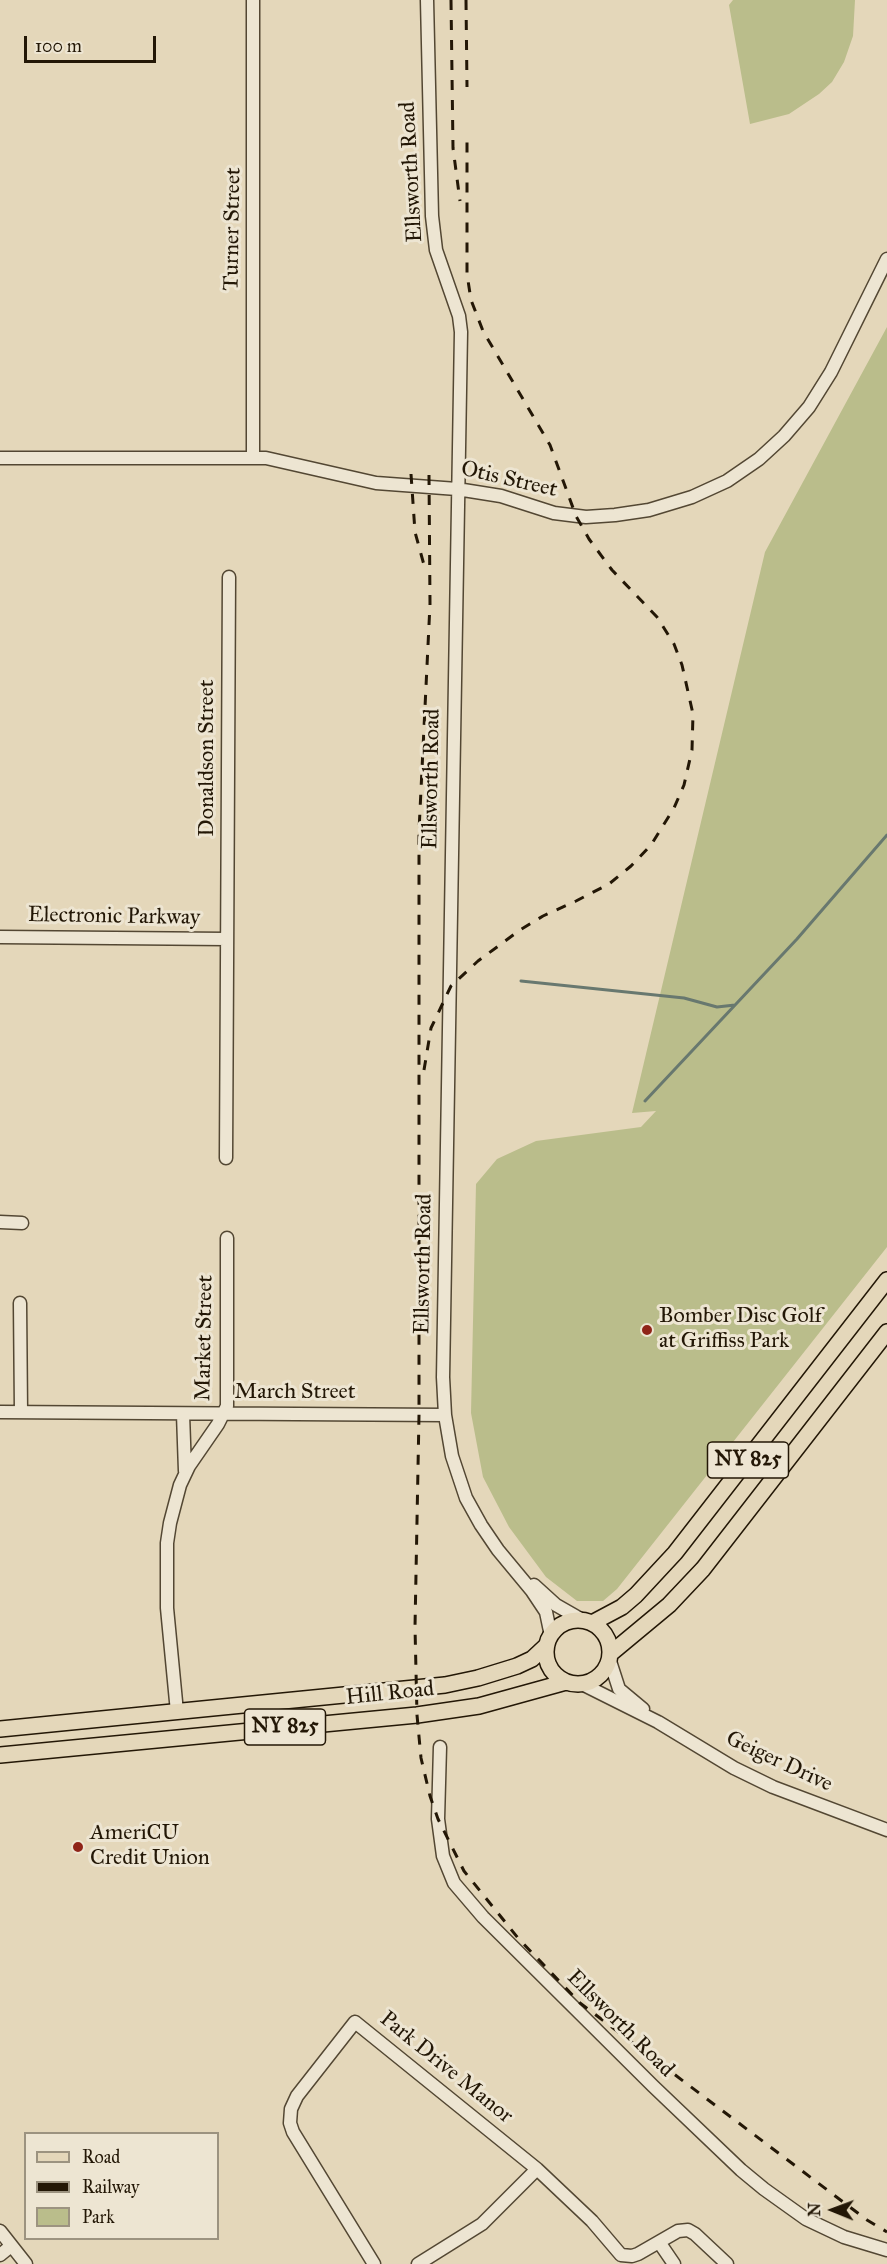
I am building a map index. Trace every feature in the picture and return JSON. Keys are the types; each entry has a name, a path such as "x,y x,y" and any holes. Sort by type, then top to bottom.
{"main road":[{"name":"NY 825","path":"549,1641 565,1623 588,1622 622,1606 636,1595 675,1553 887,1280"},
{"name":"NY 825","path":"574,1683 592,1681 600,1676 610,1656 669,1605 703,1569 887,1332"},
{"path":"588,1622 606,1636 610,1656"},
{"path":"549,1641 548,1663 559,1677 574,1683"},
{"name":"Hill Road","path":"0,1729 445,1685 518,1666 532,1659 549,1641"},
{"name":"Hill Road","path":"0,1755 428,1713 479,1706 574,1683"}],"street":[{"name":"Turner Street","path":"253,0 253,458"},
{"name":"Ellsworth Road","path":"427,0 432,216 436,250 459,316 461,332 443,1377 445,1415 452,1456 460,1482 481,1525 546,1612 549,1641"},
{"name":"Otis Street","path":"0,458 283,460 376,483 457,489 501,496 554,513 586,517 649,510 692,497 727,481 776,444 814,400 831,372 887,259"},
{"name":"Donaldson Street","path":"227,939 230,577"},
{"name":"Electronic Parkway","path":"0,937 227,939"},
{"path":"226,1158 227,939"},
{"path":"0,1222 22,1223"},
{"name":"Market Street","path":"177,1712 167,1608 166,1562 170,1523 185,1475 224,1414 228,1398 227,1238"},
{"path":"20,1303 21,1412"},
{"name":"March Street","path":"0,1412 445,1415"},
{"path":"183,1414 185,1475"},
{"name":"Ellsworth Road","path":"498,1550 556,1605 588,1622"},
{"name":"Geiger Drive","path":"610,1656 619,1689 658,1722"},
{"name":"Geiger Drive","path":"574,1683 658,1722 734,1768 773,1787 887,1830"},
{"name":"Ellsworth Road","path":"440,1747 438,1819 443,1856 454,1883 483,1917 653,2086 756,2183 806,2219 844,2237 887,2250"},
{"name":"Park Drive Manor","path":"374,2264 293,2132 290,2123 293,2103 297,2096 355,2022 537,2169"},
{"path":"418,2264 482,2224 537,2169 592,2221 621,2255 638,2254 678,2231 688,2230 727,2264"},
{"path":"0,2231 26,2264"},
{"path":"659,2242 674,2264"},
{"path":"0,2255 11,2246"}],"green space":[{"path":"733,0 855,0 853,36 844,62 832,82 819,94 789,114 750,124 729,5"},
{"name":"Bomber Disc Golf at Griffiss Park","path":"887,327 887,1247 617,1589 603,1601 577,1601 546,1577 509,1527 483,1477 471,1413 476,1184 497,1159 536,1141 641,1127 656,1111 632,1113 765,552"}],"waterway":[{"path":"645,1101 797,939 887,835"},
{"path":"521,981 684,998 717,1007 735,1005"}],"railway":[{"path":"451,0 453,148 460,201"},
{"path":"466,0 467,87"},
{"path":"424,1070 431,1028 451,986 478,961 520,930 543,916 609,884 631,866 651,845 674,808 684,785 692,750 693,714 682,665 674,644 657,617 612,570 589,539 576,516 550,445 483,331 471,300 467,274 467,139"},
{"path":"411,474 415,532 424,565"},
{"path":"429,475 430,604 419,831 419,1415 415,1627 417,1715 421,1758 430,1796 438,1819 464,1871 518,1938 580,2003 867,2220 887,2232"}],"place":[{"name":"Bomber Disc Golf at Griffiss Park","path":"647,1330"},
{"name":"AmeriCU Credit Union","path":"78,1847"}]}
